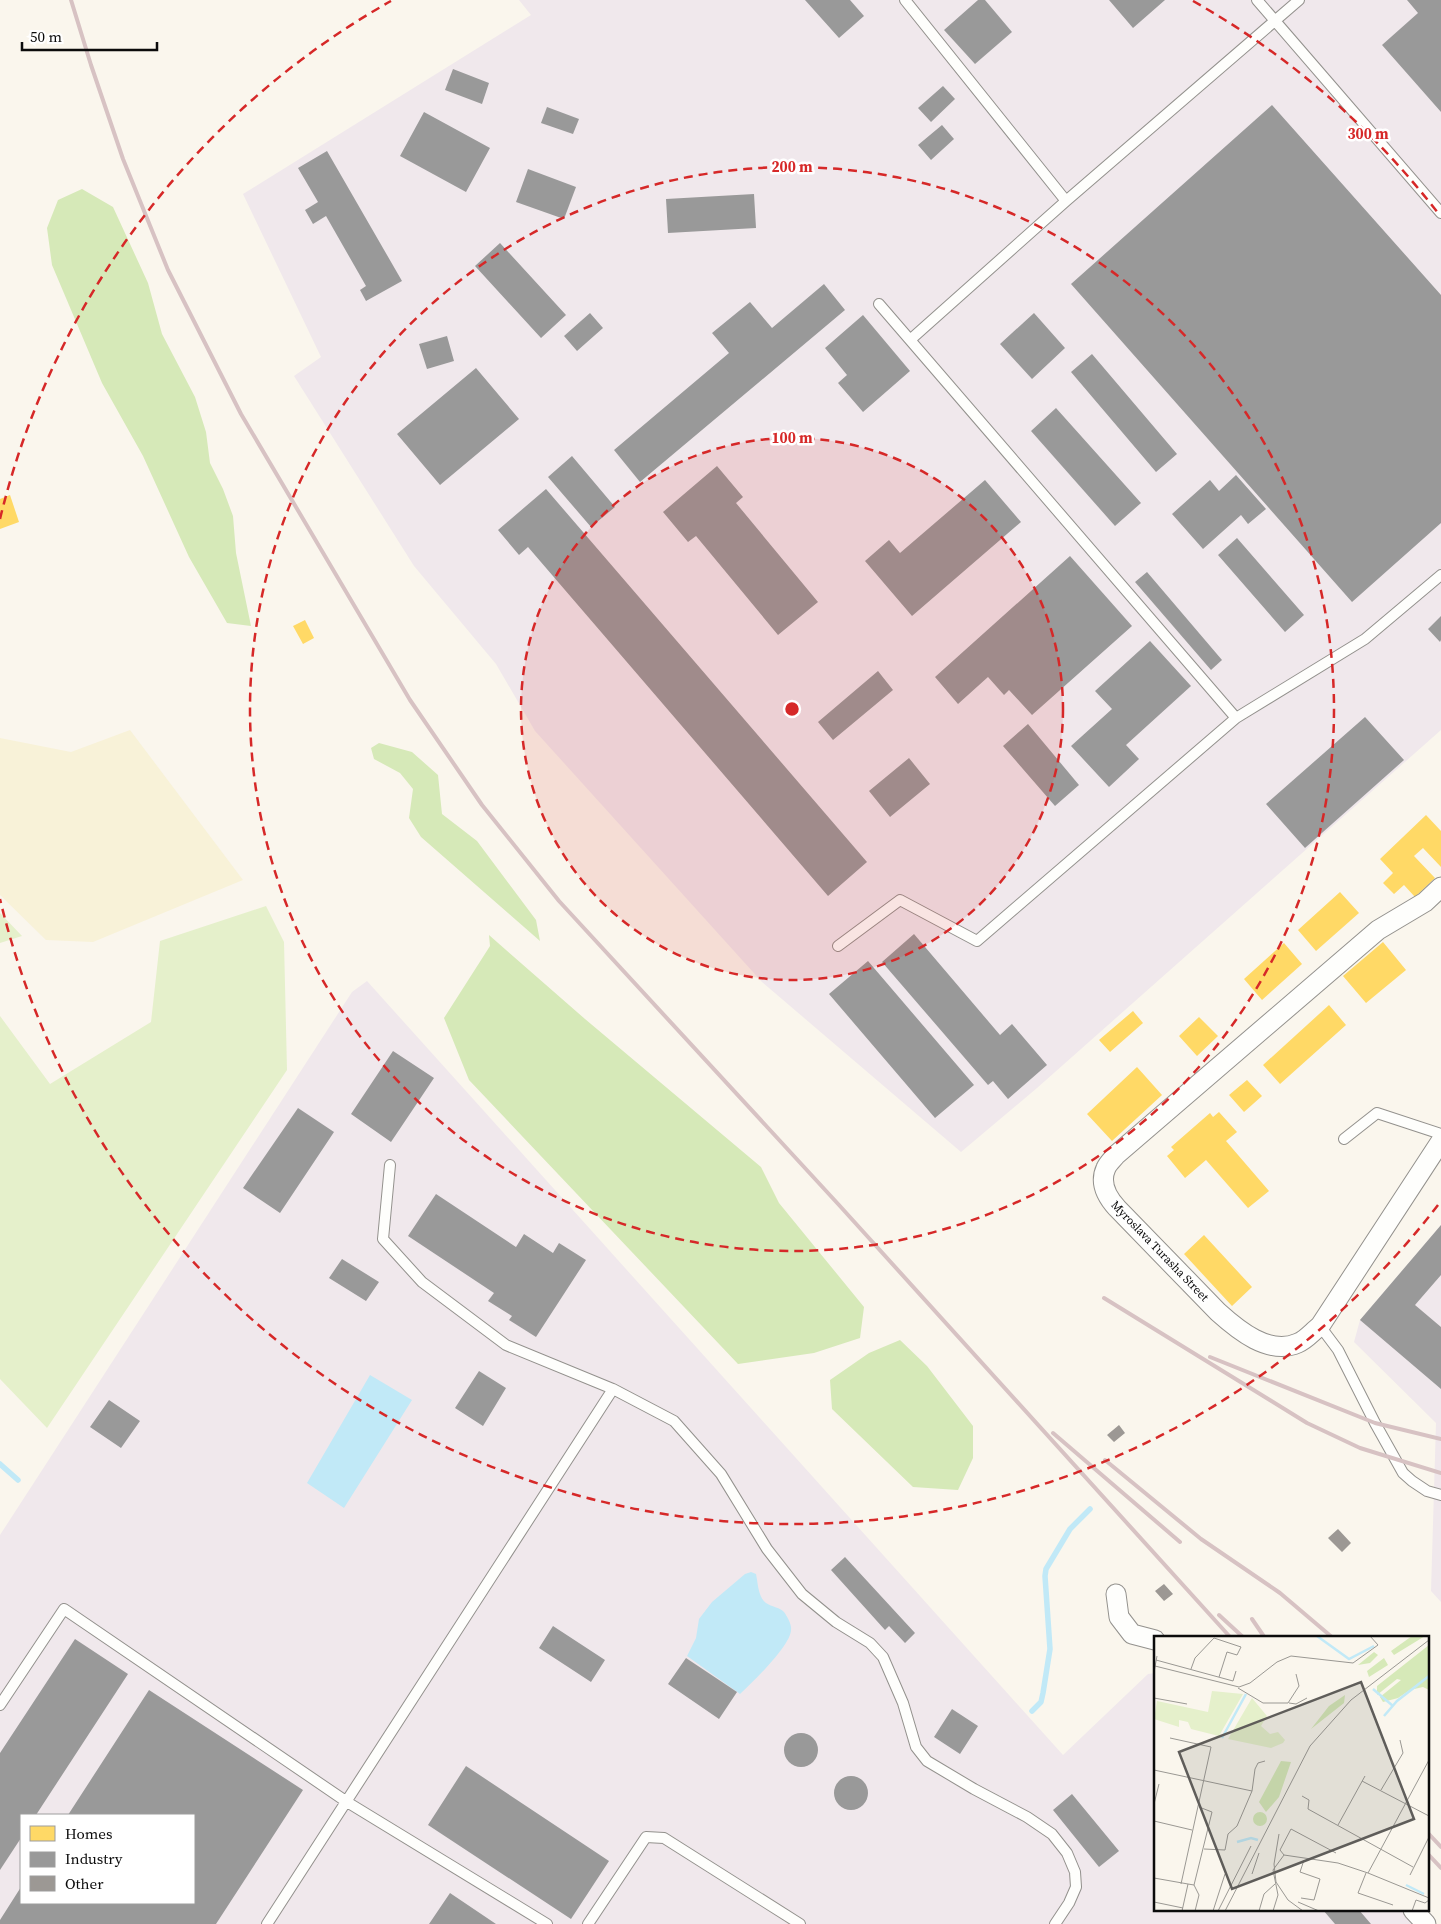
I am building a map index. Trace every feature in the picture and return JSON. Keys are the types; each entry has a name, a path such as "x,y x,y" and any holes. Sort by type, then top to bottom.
{"street":[{"name":"Myroslava Turasha Street","path":"1439,1151 1320,1326 1298,1343 1273,1346 1236,1328 1211,1305 1106,1196 1104,1183 1106,1168 1116,1155 1378,930 1425,902 1441,887"},
{"path":"1116,1594 1119,1617 1132,1634 1154,1640"},
{"path":"1415,1912 1426,1924"}],"lane":[{"path":"905,0 1066,202"},
{"path":"1257,0 1441,213"},
{"path":"910,340 1299,0"},
{"path":"879,304 1236,718"},
{"path":"838,946 900,900 977,941 1236,718 1365,638 1441,575"},
{"path":"1344,1139 1377,1113 1441,1134"},
{"path":"390,1166 383,1239 422,1282 506,1345 613,1389 674,1421 721,1474 767,1549 802,1594 836,1622 870,1643 883,1657 903,1703 916,1747 927,1761 1027,1817 1052,1834 1067,1853 1076,1872 1076,1887 1069,1903 1055,1924"},
{"path":"1320,1326 1338,1350 1375,1423 1404,1472 1412,1481 1427,1491 1441,1495"},
{"path":"267,1924 613,1389"},
{"path":"0,1705 64,1609 347,1802 547,1924"},
{"path":"588,1924 646,1836 664,1838 800,1924"}],"shaded area":[{"path":"519,0 1441,0 1441,730 1037,1088 961,1152 762,982 535,731 496,664 414,566 294,376 321,357 243,194 531,15"},
{"path":"130,730 243,880 93,942 46,940 0,895 0,738 71,752"},
{"path":"367,981 1063,1755 1148,1674 1154,1673 1154,1912 1404,1912 1415,1924 0,1924 0,1535 352,992"},
{"path":"1441,1225 1441,1602 1431,1591 1436,1423 1354,1342 1360,1320"}],"green space":[{"path":"82,189 113,207 148,283 162,334 195,397 206,432 210,463 223,489 233,516 236,553 251,626 227,623 189,557 143,456 102,383 52,265 47,228 58,200"},
{"path":"379,743 412,752 438,775 442,814 477,841 536,920 540,941 421,837 409,818 413,789 400,773 374,759 371,748"},
{"path":"266,906 284,942 287,1070 47,1428 0,1379 0,1016 50,1084 151,1022 160,941"},
{"path":"0,913 22,936 0,943"},
{"path":"489,935 585,1019 761,1167 779,1203 864,1307 860,1338 814,1353 738,1364 469,1080 444,1018 490,946"},
{"path":"900,1340 927,1366 973,1426 973,1458 958,1490 913,1487 832,1409 830,1380 869,1353"}],"water":[{"path":"370,1375 412,1400 344,1508 307,1483"},
{"path":"751,1572 756,1574 763,1600 784,1612 790,1623 791,1630 785,1645 778,1654 740,1694 687,1656 696,1638 699,1619 712,1602 745,1574"}],"building: Homes":[{"path":"10,495 19,522 0,529 0,499"},
{"path":"305,620 314,638 303,644 293,626"},
{"path":"1426,815 1441,831 1441,867 1423,848 1414,856 1435,878 1415,897 1404,885 1394,894 1383,883 1393,873 1380,859"},
{"path":"1340,892 1359,913 1316,951 1298,930"},
{"path":"1383,942 1406,970 1366,1003 1343,976"},
{"path":"1284,943 1302,964 1262,1000 1244,979"},
{"path":"1329,1005 1346,1025 1280,1084 1263,1065"},
{"path":"1133,1011 1143,1023 1110,1052 1099,1040"},
{"path":"1199,1017 1218,1036 1197,1056 1179,1036"},
{"path":"1137,1067 1162,1095 1112,1141 1087,1114"},
{"path":"1247,1080 1262,1096 1244,1112 1229,1095"},
{"path":"1219,1112 1237,1132 1226,1141 1269,1191 1248,1208 1206,1160 1185,1178 1167,1156 1174,1150 1171,1147 1210,1113 1213,1117"},
{"path":"1204,1235 1252,1287 1232,1306 1184,1254"}],"building: Industry":[{"path":"805,0 850,0 864,16 839,38"},
{"path":"978,0 985,0 1012,32 975,64 944,30"},
{"path":"1109,0 1165,0 1133,28"},
{"path":"1407,0 1441,0 1441,112 1382,45 1418,13"},
{"path":"453,69 489,83 482,104 445,90"},
{"path":"943,86 955,99 931,122 918,108"},
{"path":"1272,105 1441,295 1441,523 1352,602 1071,284"},
{"path":"547,107 579,119 573,134 541,123"},
{"path":"424,112 490,148 466,192 400,156"},
{"path":"942,125 954,139 931,160 918,145"},
{"path":"327,151 402,281 366,301 360,290 366,286 326,216 313,224 305,210 318,202 298,168"},
{"path":"528,169 576,187 564,219 516,202"},
{"path":"754,194 756,228 668,233 666,199"},
{"path":"500,243 566,315 541,338 475,266"},
{"path":"824,284 845,310 640,482 614,450 729,353 712,333 750,302 772,328"},
{"path":"590,313 603,328 577,351 564,336"},
{"path":"1034,313 1065,348 1032,379 1000,344"},
{"path":"863,315 910,371 863,412 838,383 847,375 825,348"},
{"path":"447,336 454,361 427,369 419,344"},
{"path":"1092,354 1177,454 1156,472 1071,372"},
{"path":"476,368 519,419 440,485 397,434"},
{"path":"1056,408 1141,503 1115,526 1031,431"},
{"path":"572,456 615,507 591,527 548,477"},
{"path":"717,466 743,497 736,503 818,602 778,635 696,536 688,542 663,512"},
{"path":"1236,475 1266,509 1248,524 1241,515 1203,549 1172,514 1210,480 1219,491"},
{"path":"985,480 1021,522 912,616 865,561 889,540 900,553"},
{"path":"546,489 867,862 828,896 528,547 519,555 498,530"},
{"path":"1237,538 1304,615 1285,632 1218,555"},
{"path":"1070,556 1132,626 1032,715 1009,690 1004,695 988,677 958,704 935,677"},
{"path":"1147,572 1222,660 1211,670 1135,582"},
{"path":"1441,616 1441,640 1440,642 1428,629"},
{"path":"1150,641 1191,686 1126,745 1139,759 1109,787 1071,746 1112,709 1095,691"},
{"path":"878,671 893,690 833,740 818,722"},
{"path":"1365,717 1404,760 1305,848 1266,804"},
{"path":"1028,724 1079,785 1055,806 1003,746"},
{"path":"909,758 930,784 890,817 869,791"},
{"path":"914,934 1000,1035 1012,1024 1047,1065 1008,1099 993,1081 988,1085 882,962"},
{"path":"868,961 974,1085 935,1118 829,994"},
{"path":"393,1051 434,1078 391,1142 351,1114"},
{"path":"298,1108 334,1132 280,1213 243,1188"},
{"path":"436,1194 516,1247 524,1234 553,1253 559,1243 586,1260 536,1337 509,1320 512,1316 488,1301 494,1293 408,1236"},
{"path":"1441,1225 1441,1275 1415,1305 1441,1327 1441,1389 1360,1320"},
{"path":"342,1259 379,1282 366,1301 329,1278"},
{"path":"479,1371 506,1388 483,1426 455,1408"},
{"path":"109,1400 140,1421 121,1448 90,1427"},
{"path":"845,1557 915,1633 905,1643 889,1626 885,1630 831,1570"},
{"path":"553,1626 605,1660 591,1682 539,1648"},
{"path":"75,1639 128,1674 37,1814 20,1814 20,1840 0,1870 0,1753"},
{"path":"686,1658 737,1692 719,1719 668,1684"},
{"path":"149,1690 303,1790 216,1924 0,1924 0,1920 20,1889 20,1904 195,1904 195,1814 69,1814"},
{"path":"952,1709 978,1726 960,1754 934,1737"},
{"path":"801,1733 808,1734 813,1738 817,1743 817,1757 813,1762 808,1766 801,1767 794,1766 789,1762 785,1757 784,1750 785,1743 789,1738 794,1734"},
{"path":"466,1766 609,1861 571,1919 428,1825"},
{"path":"851,1776 858,1777 863,1781 867,1786 867,1800 863,1805 858,1809 851,1810 844,1809 839,1805 835,1800 834,1793 835,1786 839,1781 844,1777"},
{"path":"1072,1794 1119,1851 1099,1867 1053,1810"},
{"path":"450,1893 496,1924 429,1924"},
{"path":"1325,1912 1361,1912 1371,1924 1335,1924"}],"building: Other":[{"path":"1119,1425 1125,1433 1114,1442 1107,1435"},
{"path":"1338,1529 1351,1543 1342,1552 1328,1538"},
{"path":"1164,1584 1173,1594 1164,1601 1155,1591"}],"waterway":[{"path":"0,1464 18,1480"},
{"path":"1032,1711 1041,1702 1050,1649 1046,1569 1070,1529 1090,1509"}],"railway":[{"path":"71,0 123,159 168,270 241,414 410,700 482,805 559,901 839,1205 1229,1636"},
{"path":"1104,1298 1307,1423 1360,1448 1441,1473"},
{"path":"1210,1357 1375,1423 1441,1439"},
{"path":"1053,1433 1180,1542"},
{"path":"1105,1460 1201,1539 1280,1593 1331,1636"},
{"path":"1219,1615 1242,1636"},
{"path":"1252,1619 1264,1636"},
{"path":"1428,1833 1441,1847"},
{"path":"1428,1854 1441,1868"}]}
